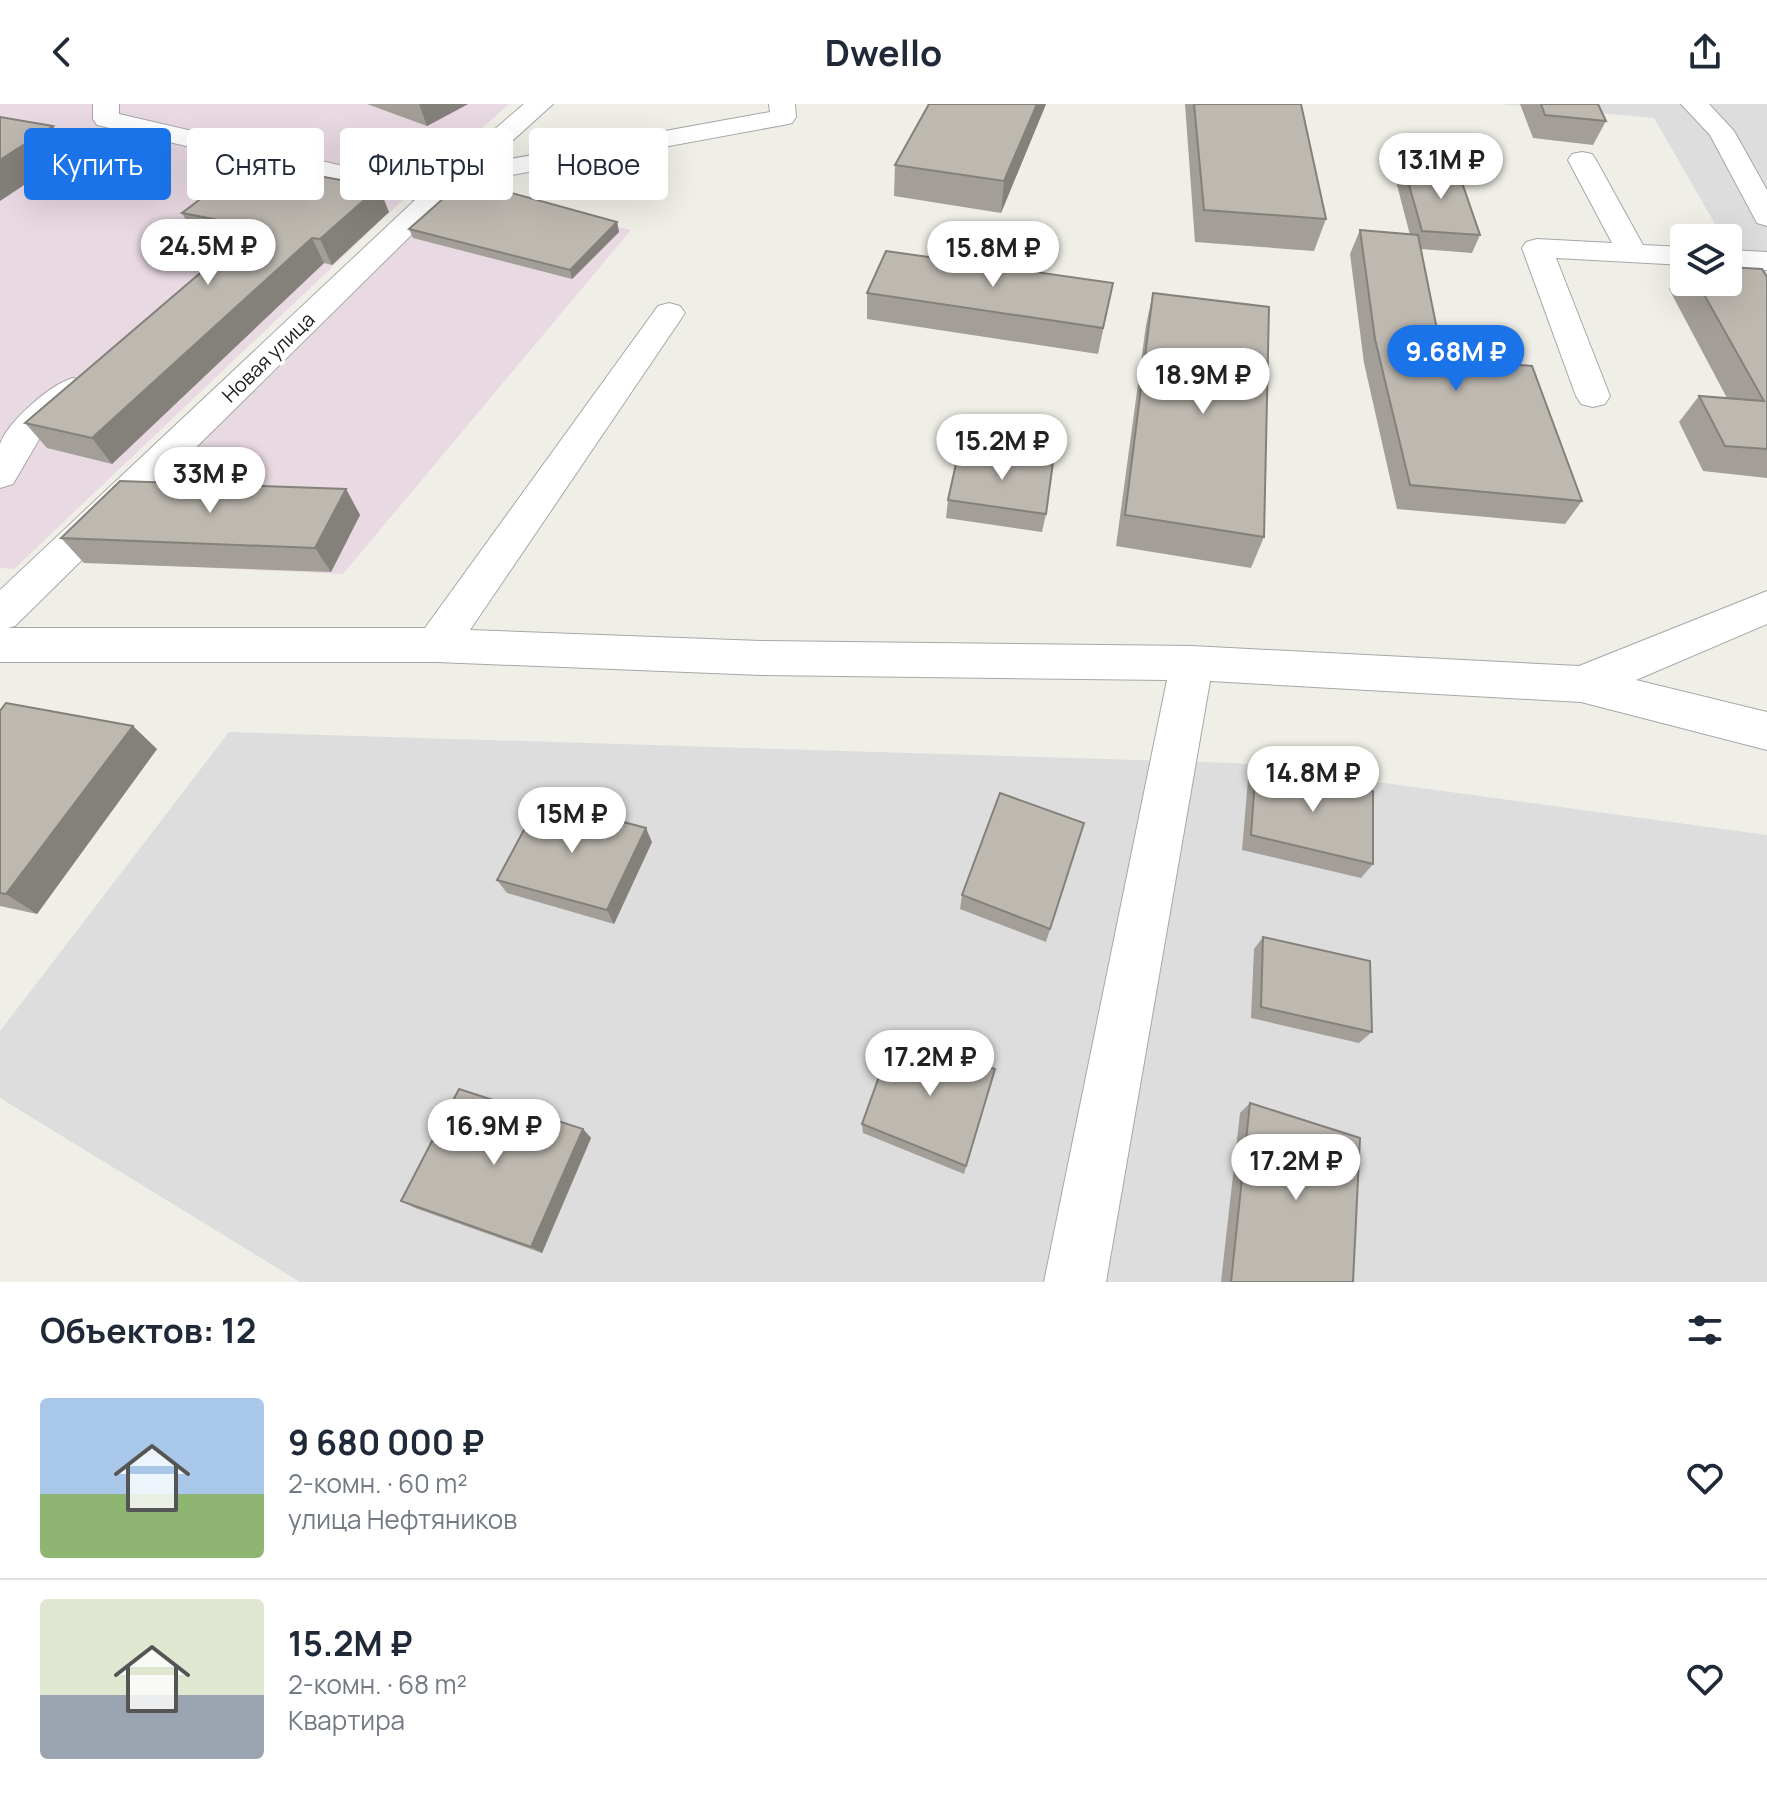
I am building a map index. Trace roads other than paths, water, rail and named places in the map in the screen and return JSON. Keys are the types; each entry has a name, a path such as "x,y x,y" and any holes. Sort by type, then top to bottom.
{"street":[{"path":"106,104 106,119 340,166"},
{"name":"Новая улица","path":"513,128 540,104"},
{"path":"513,173 783,117 782,104"},
{"path":"1694,104 1721,131 1767,217"},
{"path":"1582,160 1633,253"},
{"name":"Новая улица","path":"0,615 432,200"},
{"path":"1593,396 1537,248 1670,255"},
{"path":"1742,260 1767,261"},
{"path":"437,645 669,313"},
{"path":"0,475 28,428 100,366"},
{"path":"1581,684 1767,607"},
{"path":"0,645 437,645 761,658 1192,663 1581,684 1767,731"},
{"path":"1075,1282 1192,663"}]}
